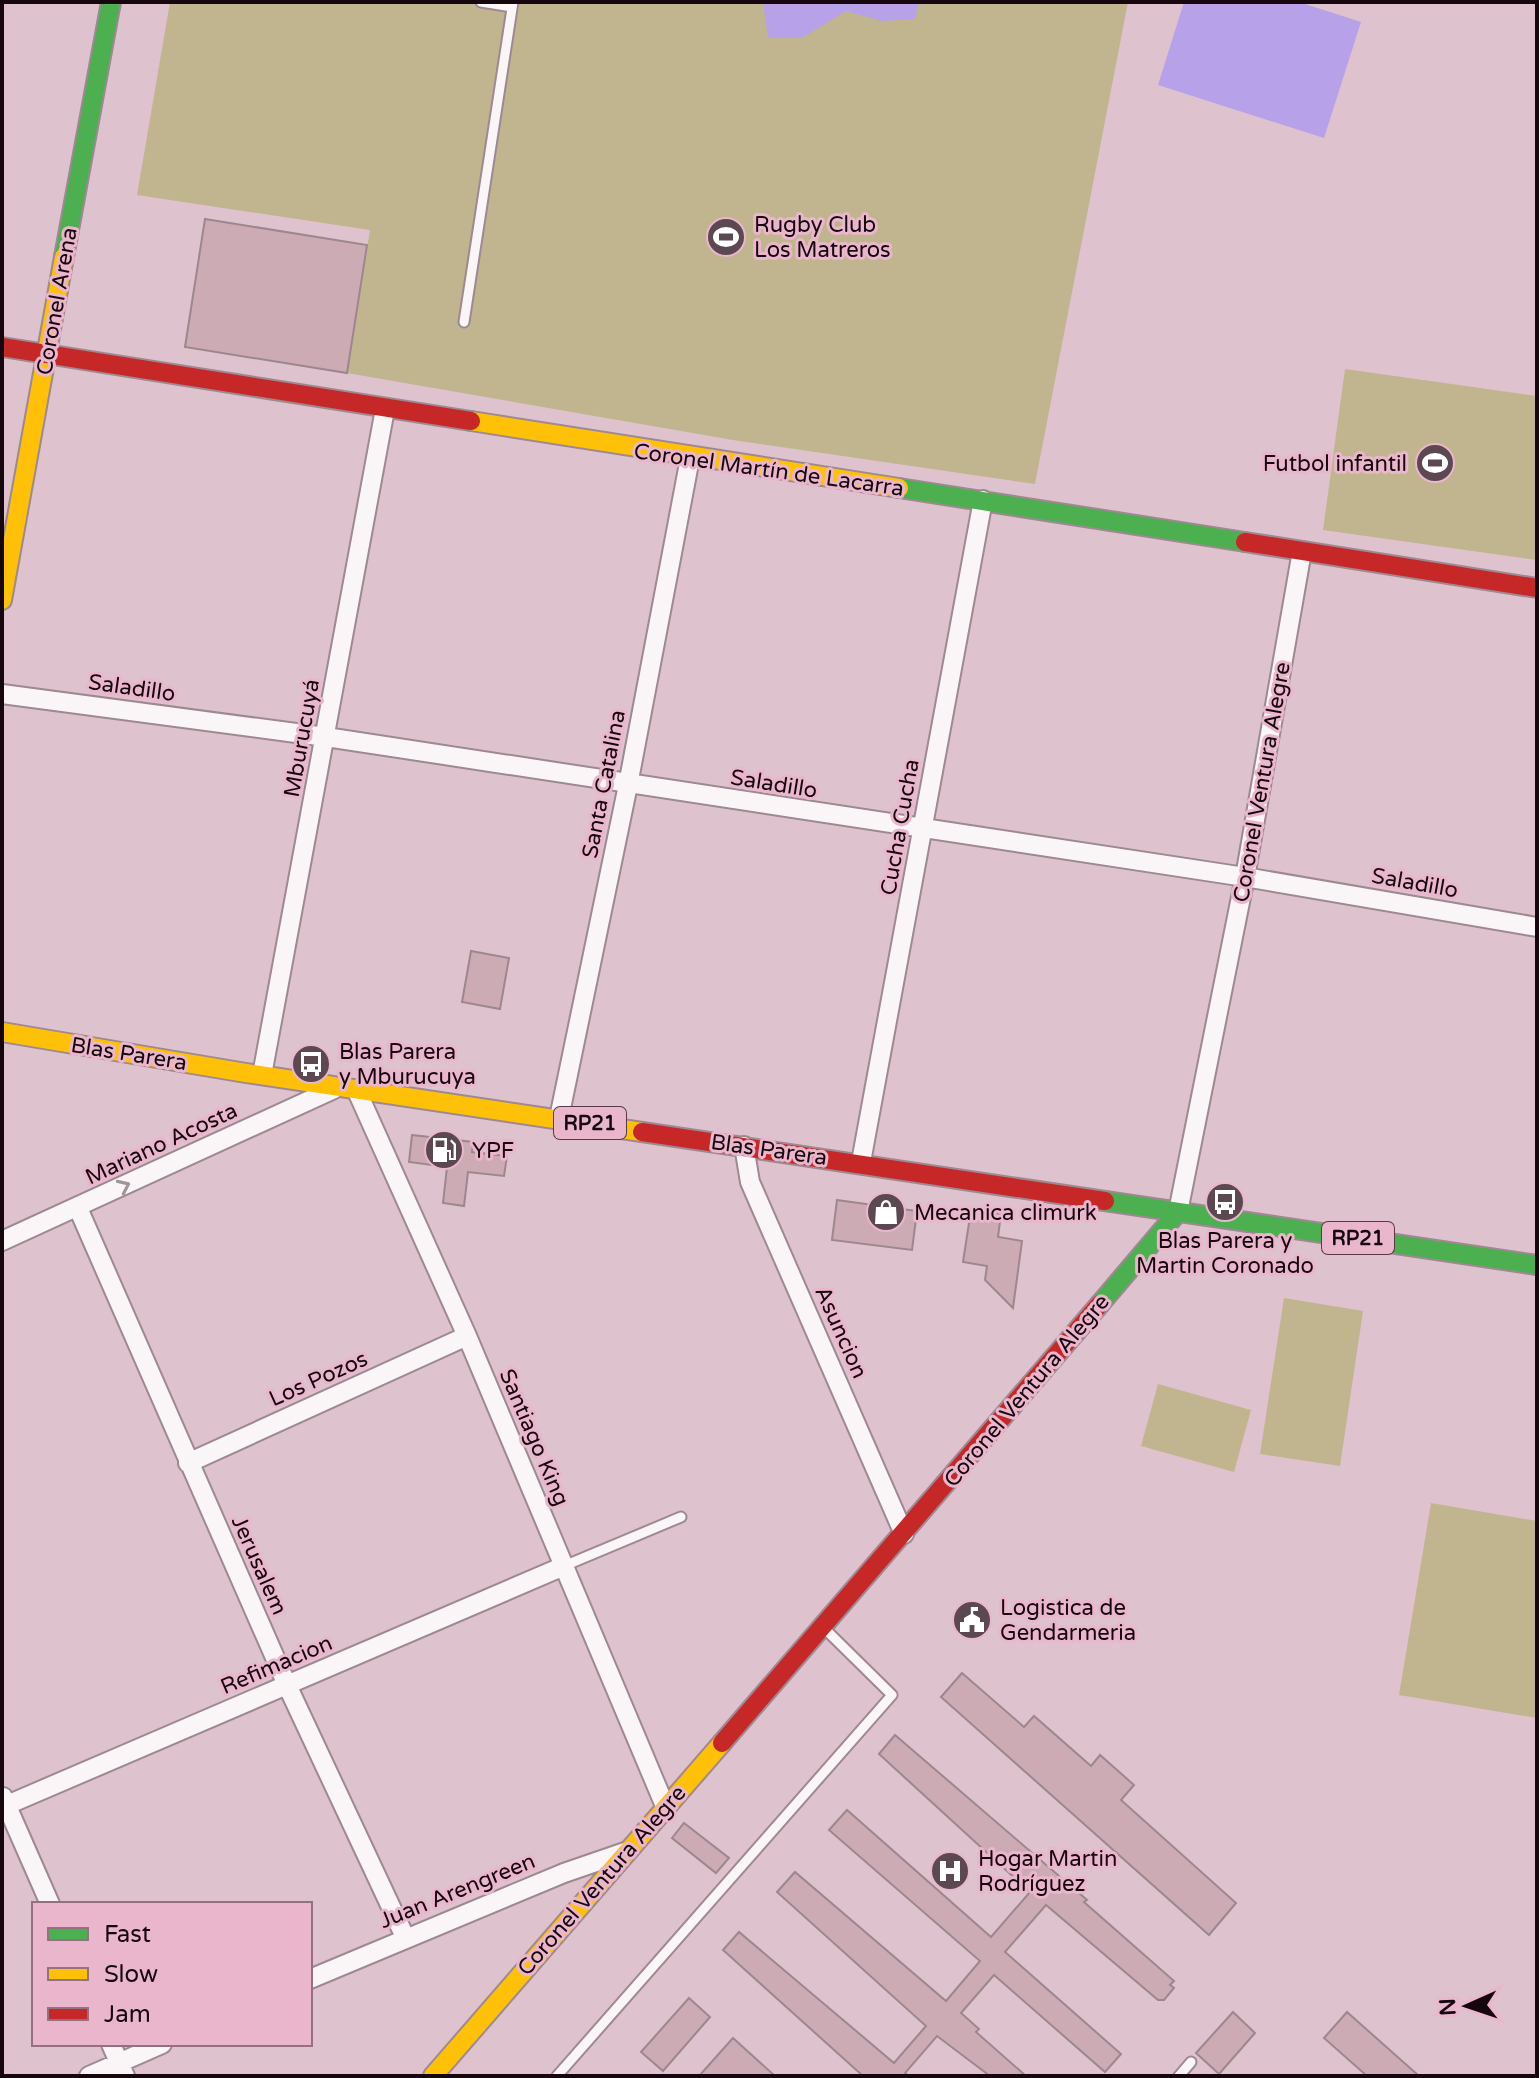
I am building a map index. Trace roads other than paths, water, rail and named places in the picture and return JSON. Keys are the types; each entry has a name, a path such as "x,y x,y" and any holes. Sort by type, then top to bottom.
{"street":[{"name":"Coronel Arena","path":"2,600 111,2"},
{"name":"Coronel Martín de Lacarra","path":"2,347 690,458 983,500 1537,588"},
{"name":"Mburucuyá","path":"262,1075 385,409"},
{"name":"Santa Catalina","path":"559,1118 628,785 690,458"},
{"name":"Cucha Cucha","path":"861,1162 983,500"},
{"name":"Coronel Ventura Alegre","path":"433,2076 904,1534 1178,1212 1245,877 1302,551"},
{"name":"Saladillo","path":"2,694 326,737 1245,877 1537,927"},
{"name":"Blas Parera","path":"2,1032 347,1088 861,1162 1537,1265"},
{"name":"Mariano Acosta","path":"2,1241 347,1088"},
{"name":"Santiago King","path":"347,1088 467,1336 665,1806"},
{"name":"Asuncion","path":"744,1146 750,1182 904,1534"},
{"name":"Jerusalem","path":"78,1208 287,1685 405,1937"},
{"name":"Los Pozos","path":"188,1463 467,1336"},
{"name":"Refimacion","path":"5,1800 287,1685 564,1566"},
{"path":"5,1800 49,1902"},
{"name":"Juan Arengreen","path":"312,1978 405,1937 625,1852"},
{"path":"112,2046 122,2069"},
{"path":"89,2076 122,2069 159,2046"}],"lane":[{"path":"464,322 512,5 481,2"},
{"path":"564,1566 681,1517"},
{"path":"557,2076 892,1695 823,1626"},
{"path":"1179,2076 1191,2062"}],"place":[{"name":"Rugby Club Los Matreros","path":"726,237"},
{"name":"Futbol infantil","path":"1435,463"},
{"name":"Blas Parera y Mburucuya","path":"311,1064"},
{"name":"YPF","path":"444,1150"},
{"name":"Blas Parera y Martin Coronado","path":"1225,1202"},
{"name":"Mecanica climurk","path":"886,1212"},
{"name":"Logistica de Gendarmeria","path":"972,1620"},
{"name":"Hogar Martin Rodríguez","path":"950,1871"}]}
